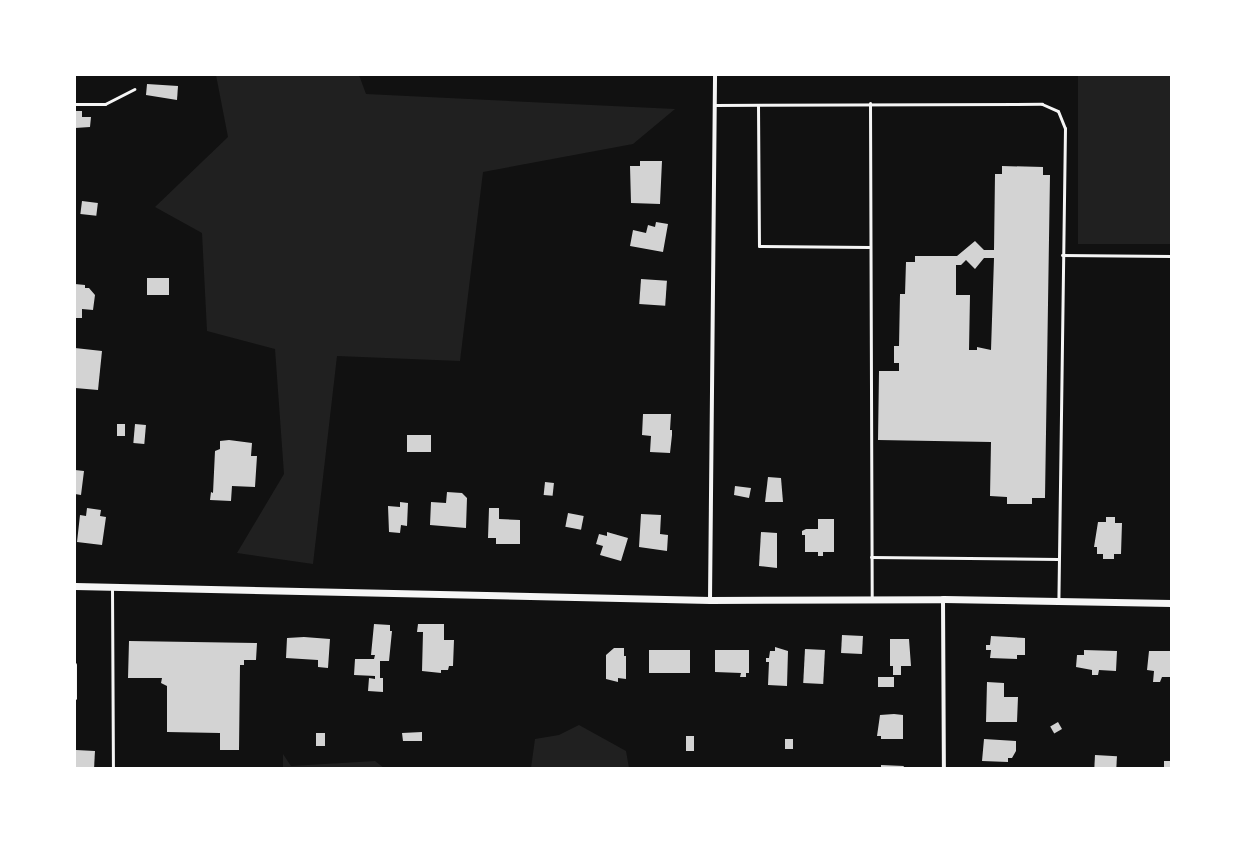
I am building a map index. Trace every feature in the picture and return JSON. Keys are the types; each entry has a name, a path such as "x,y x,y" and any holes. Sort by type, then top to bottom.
{"street":[{"path":"710,600 715,75"},
{"path":"75,586 710,600 943,599 1171,603"},
{"path":"943,599 944,768"}],"lane":[{"path":"75,104 104,104 134,89"},
{"path":"715,105 870,103 1042,104 1058,111 1065,128 1058,600"},
{"path":"870,103 869,247 872,599"},
{"path":"758,105 759,246 869,247"},
{"path":"1062,255 1171,256"},
{"path":"871,557 1058,559"},
{"path":"112,586 113,768"},
{"path":"75,664 75,698"}],"shaded area":[{"path":"216,75 359,75 366,94 675,109 633,144 483,172 460,361 337,356 313,564 237,553 284,474 275,349 207,331 202,233 155,207 228,137"},
{"path":"1078,75 1171,75 1171,244 1078,244"},
{"path":"579,725 626,751 629,768 531,768 535,739 559,735"},
{"path":"283,754 291,766 375,761 384,768 283,768"}],"building":[{"path":"147,84 178,86 177,100 146,95"},
{"path":"75,111 82,111 82,117 91,117 90,127 75,128"},
{"path":"640,161 662,161 660,204 631,203 630,166 640,166"},
{"path":"1002,166 1043,167 1043,175 1050,175 1045,498 1032,498 1032,504 1007,504 1007,497 990,496 991,442 878,440 879,371 899,371 899,363 894,363 894,346 899,346 900,294 905,294 906,262 915,262 915,256 957,256 975,241 984,250 994,250 995,174 1002,174","holes":["984,258 994,258 991,350 977,347 977,350 969,350 970,295 956,295 956,265 961,265 966,260 975,269"]},
{"path":"82,201 98,203 96,216 80,214"},
{"path":"656,222 668,224 663,252 630,246 633,230 646,233 648,225 655,227"},
{"path":"147,278 169,278 169,295 147,295"},
{"path":"641,279 667,281 665,306 639,304"},
{"path":"75,284 85,285 85,288 89,288 95,295 93,310 82,309 82,318 75,318"},
{"path":"75,348 102,351 98,390 75,388"},
{"path":"643,414 671,414 670,430 672,430 672,435 670,453 650,452 651,436 642,435"},
{"path":"117,424 125,424 125,436 117,436"},
{"path":"135,424 146,425 144,444 133,443"},
{"path":"407,435 431,435 431,452 407,452"},
{"path":"229,440 252,443 251,456 257,456 255,487 232,486 231,501 210,500 211,492 213,493 215,451 220,449 220,441"},
{"path":"75,470 84,471 81,495 75,494"},
{"path":"768,477 781,478 783,502 765,502"},
{"path":"545,482 554,483 553,496 544,495"},
{"path":"735,486 751,488 749,498 734,495"},
{"path":"447,492 462,493 467,498 466,528 430,525 431,502 446,503"},
{"path":"400,502 408,503 407,526 401,525 400,533 389,532 388,506 400,507"},
{"path":"87,508 101,510 100,516 106,517 102,545 77,542 80,515 86,516"},
{"path":"489,508 499,508 499,519 520,520 520,544 496,544 496,538 488,538"},
{"path":"568,513 584,516 581,530 565,527"},
{"path":"641,514 661,515 660,534 668,535 667,551 639,547"},
{"path":"1106,517 1115,517 1115,523 1122,523 1121,554 1114,554 1114,559 1103,559 1103,554 1097,554 1097,547 1094,547 1098,522 1106,522"},
{"path":"818,519 834,519 834,552 823,552 823,556 818,556 818,552 805,552 805,535 802,535 802,531 806,529 818,529"},
{"path":"607,532 628,538 621,561 600,555 603,546 596,544 599,534 607,536"},
{"path":"761,532 777,533 777,568 759,566"},
{"path":"374,624 390,625 390,631 392,631 389,661 380,661 380,678 383,678 383,692 368,691 369,678 375,679 375,676 354,675 355,659 374,659 375,655 371,655"},
{"path":"418,624 444,624 444,640 454,640 453,666 449,666 448,670 441,670 441,673 422,671 423,632 417,632"},
{"path":"842,635 863,636 862,654 841,653"},
{"path":"991,636 1025,638 1025,655 1017,655 1017,659 990,658 991,650 986,650 986,645 990,645"},
{"path":"304,637 330,639 328,668 318,667 318,660 286,658 287,638"},
{"path":"890,639 909,639 911,666 901,666 901,675 893,675 893,666 890,666"},
{"path":"129,641 257,643 256,660 244,660 244,665 240,665 239,750 220,750 220,733 167,732 167,686 161,683 162,678 128,678"},
{"path":"775,647 788,651 787,686 768,685 769,662 766,662 766,658 769,658 770,651 775,651"},
{"path":"614,648 624,648 624,656 626,656 626,679 618,678 618,682 606,679 606,655"},
{"path":"805,649 825,650 823,684 803,683"},
{"path":"649,650 690,650 690,673 649,673"},
{"path":"715,650 749,650 749,673 746,673 746,677 740,677 741,673 715,672"},
{"path":"1084,650 1117,651 1116,671 1099,670 1098,675 1092,675 1092,670 1076,667 1077,655 1084,655"},
{"path":"1149,651 1171,651 1171,677 1162,677 1160,682 1153,682 1154,671 1147,670"},
{"path":"878,677 894,677 894,687 878,687"},
{"path":"987,682 1004,683 1004,697 1018,697 1017,722 986,722"},
{"path":"880,715 903,715 903,739 881,739 881,736 877,736"},
{"path":"1058,722 1062,729 1054,733 1050,726"},
{"path":"422,732 422,741 403,741 402,733"},
{"path":"316,733 325,733 325,746 316,746"},
{"path":"686,736 694,736 694,751 686,751"},
{"path":"785,739 793,739 793,749 785,749"},
{"path":"984,739 1016,741 1016,751 1012,758 1008,758 1008,762 982,761"},
{"path":"76,750 95,751 94,768 75,768"},
{"path":"1095,755 1117,756 1116,768 1094,768"},
{"path":"1164,761 1171,761 1171,768 1164,768"},
{"path":"881,765 904,766 903,768 881,768"}]}
